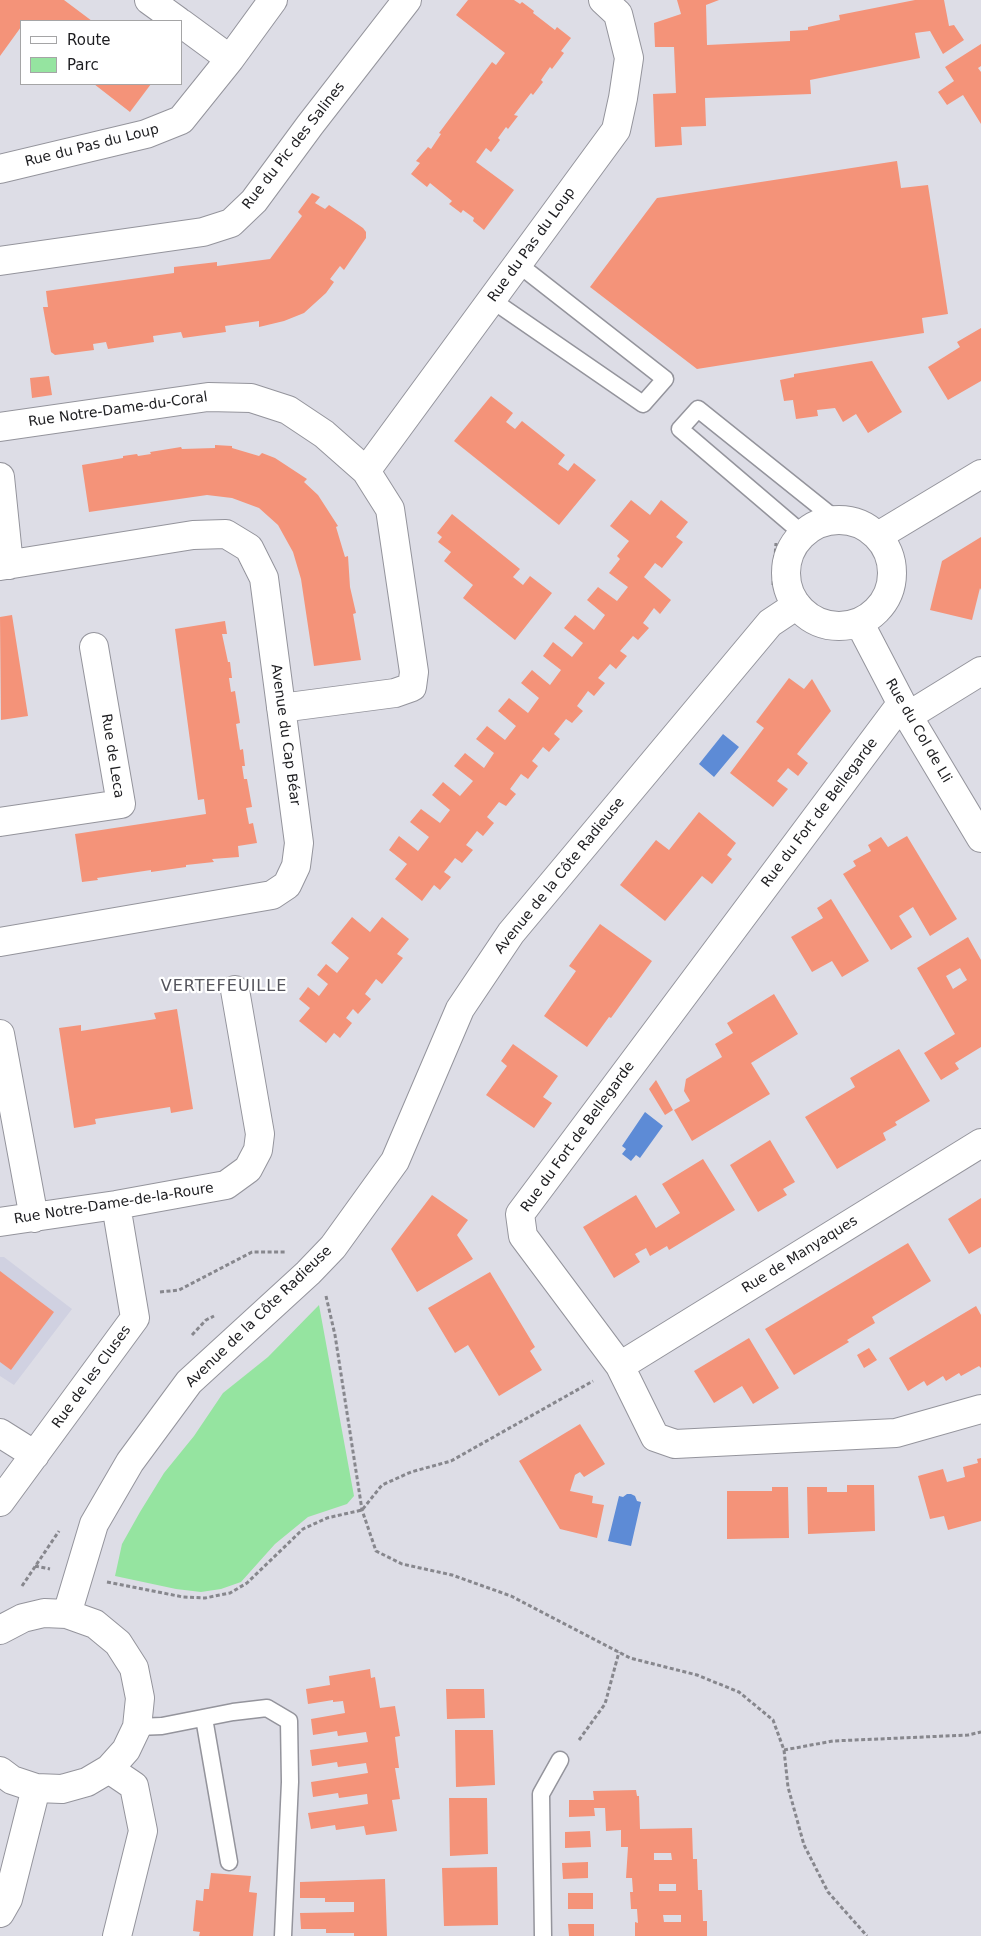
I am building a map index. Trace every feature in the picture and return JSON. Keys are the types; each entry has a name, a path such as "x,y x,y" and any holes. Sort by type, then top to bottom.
{"street":[{"path":"149,0 177,20"},
{"name":"Rue du Pas du Loup","path":"0,169 146,134 181,120 230,59 273,0"},
{"name":"Rue du Pic des Salines","path":"0,261 203,232 231,224 254,201 407,0"},
{"name":"Rue du Pas du Loup","path":"366,471 616,130 624,98 629,58 618,14 603,0"},
{"path":"182,25 230,59"},
{"name":"Rue Notre-Dame-du-Coral","path":"0,427 208,397 251,398 288,410 324,434 366,471 390,509 414,672 412,687 395,693 281,708"},
{"path":"878,536 981,474"},
{"path":"0,477 4,566"},
{"path":"840,520 854,522 866,527 878,536 888,550 892,566 891,584 885,600 874,613 859,622 842,625 825,624 809,616 797,605 790,591 787,576 788,560 794,546 803,534 820,524 840,520"},
{"name":"Avenue du Cap Béar","path":"0,942 254,900 272,895 287,885 296,866 299,844 264,578 250,548 226,534 193,535 4,566"},
{"name":"Avenue de la Côte Radieuse","path":"67,1614 94,1524 130,1462 190,1382 308,1273 333,1247 394,1161 460,1009 511,934 770,623 797,605"},
{"name":"Rue du Col de Lli","path":"859,622 904,710 981,838"},
{"name":"Rue de Leca","path":"0,822 121,804 94,647"},
{"path":"904,710 981,671"},
{"name":"Rue du Fort de Bellegarde","path":"904,710 520,1214 523,1236 620,1366 655,1437 676,1444 896,1433 981,1409"},
{"name":"Rue Notre-Dame-de-la-Roure","path":"0,1222 116,1205 226,1185 248,1169 258,1150 260,1134 235,990"},
{"path":"0,1034 34,1218"},
{"name":"Rue de Manyaques","path":"620,1366 981,1144"},
{"name":"Rue de les Cluses","path":"0,1502 135,1318 116,1205"},
{"path":"0,1433 35,1455"},
{"path":"0,1630 22,1618 44,1613 67,1614 95,1624 118,1642 134,1668 140,1698 137,1727 126,1750 109,1768 87,1782 62,1789 36,1788 12,1780 0,1771"},
{"path":"109,1768 134,1786 143,1831 116,1936"},
{"path":"0,1913 8,1899 36,1788"}],"lane":[{"path":"492,300 643,404 665,379 518,264"},
{"path":"803,534 680,429 698,409 829,514 840,520"},
{"path":"137,1727 162,1726 267,1708 289,1721 290,1782 283,1936"},
{"path":"204,1718 229,1862"},
{"path":"544,1936 541,1794 560,1760"}],"path":[{"path":"131,1296 179,1290 252,1252 295,1252 308,1273 328,1298 362,1510 376,1551 402,1564 452,1575 511,1596 630,1658 697,1675 739,1692 773,1720 784,1750 788,1787 804,1845 828,1892 867,1936"},
{"path":"35,1566 183,1597 205,1598 230,1593 247,1583 303,1529 328,1518 362,1510 382,1485 411,1472 451,1462 620,1366"},
{"path":"579,1740 605,1704 619,1652"},
{"path":"784,1750 833,1741 968,1735 981,1732"}],"shaded area":[{"path":"0,1257 4,1257 72,1309 14,1385 0,1376"}],"green space":[{"path":"319,1305 354,1496 347,1504 308,1517 275,1544 241,1582 221,1589 201,1592 176,1589 115,1576 122,1544 140,1512 164,1473 194,1436 223,1393 268,1357"}],"water":[{"path":"723,734 739,747 714,777 699,764"},
{"path":"645,1112 663,1126 640,1158 636,1155 631,1161 622,1154 626,1149 622,1146"},
{"path":"627,1494 635,1496 637,1501 641,1502 631,1546 608,1541 619,1496 623,1497"}],"building":[{"path":"0,0 64,0 91,20 20,20 20,28 0,56"},
{"path":"468,0 514,0 520,4 522,2 555,30 557,27 571,38 561,51 564,53 552,69 550,67 541,80 543,82 533,95 531,93 514,115 518,116 508,129 506,127 498,138 500,140 491,152 486,148 476,162 514,190 484,230 473,221 474,218 463,210 461,213 449,204 452,201 430,183 427,187 411,174 420,163 416,161 428,147 431,149 441,134 439,133 492,62 496,65 505,53 456,15"},
{"path":"677,0 719,0 706,5 707,45 790,41 790,31 808,30 808,27 840,20 839,15 915,0 944,0 949,26 954,25 964,40 943,54 930,31 915,33 920,58 810,80 811,94 705,98 706,126 681,127 682,145 655,147 653,94 676,93 674,47 655,47 654,23 681,14"},
{"path":"981,44 981,66 978,68 981,72 981,124 963,95 947,105 938,92 954,81 945,67"},
{"path":"95,85 150,85 130,112"},
{"path":"897,161 901,188 928,185 948,314 922,318 924,333 697,369 590,287 657,198"},
{"path":"312,193 320,197 315,203 325,209 329,205 363,228 366,232 366,238 344,270 340,266 330,279 334,282 326,293 304,313 284,321 259,327 259,321 225,326 226,332 183,338 181,332 153,336 154,342 108,349 106,342 93,344 94,350 55,355 51,352 43,307 48,307 46,291 174,273 174,267 217,262 217,266 270,259 302,216 298,212"},
{"path":"981,328 981,381 948,400 928,367 960,347 957,342"},
{"path":"872,361 902,412 868,433 856,414 843,422 835,408 817,410 818,416 796,419 793,400 784,401 780,380 794,377 794,374"},
{"path":"49,376 52,395 32,398 30,378"},
{"path":"491,396 513,413 506,422 515,429 522,421 565,455 558,464 568,471 574,463 596,480 559,525 454,441"},
{"path":"215,445 232,446 232,448 259,456 262,453 275,458 307,479 304,482 318,495 338,526 336,527 345,557 348,556 350,587 356,613 353,614 361,660 314,666 301,579 293,552 278,525 259,508 232,498 207,495 89,512 82,465 123,458 123,456 151,454 150,452 181,447 182,449 215,448"},
{"path":"631,500 650,515 661,500 688,522 676,537 683,542 662,568 655,563 644,577 671,600 660,614 654,608 643,623 649,628 638,640 633,636 620,651 627,656 616,669 610,664 598,678 605,683 594,696 588,691 577,706 583,711 572,723 566,719 554,734 560,739 549,752 543,747 532,761 538,766 528,779 521,774 510,789 516,794 506,806 499,802 487,817 494,823 483,836 477,831 466,845 473,850 462,863 455,858 444,872 451,877 440,890 434,885 422,901 395,879 407,864 389,850 399,836 418,851 429,837 410,822 421,809 440,823 450,810 432,795 443,782 460,796 473,781 454,766 465,753 484,768 494,753 476,739 487,726 505,740 516,726 498,711 509,698 528,713 539,698 521,683 532,670 550,685 561,670 543,656 553,642 572,657 583,643 564,628 575,615 594,630 605,615 587,600 598,587 617,601 628,587 609,573 620,559 617,556 629,541 610,526"},
{"path":"452,514 520,569 513,577 523,585 530,576 552,593 515,640 463,598 473,585 444,561 451,552 438,542 442,537 437,533"},
{"path":"981,537 981,590 980,588 972,620 930,610 942,561"},
{"path":"12,615 28,716 1,720 0,617"},
{"path":"225,621 227,634 222,634 228,662 230,662 232,678 229,678 231,692 235,691 240,723 236,724 240,750 243,749 245,766 242,766 244,779 247,779 252,807 246,808 249,824 253,823 257,843 238,846 239,857 212,859 214,862 97,878 98,880 82,882 75,834 206,814 204,799 198,800 175,629"},
{"path":"789,678 804,689 812,679 831,711 797,754 808,763 798,776 788,768 777,781 788,789 773,807 730,773 764,728 756,722"},
{"path":"699,812 736,843 727,855 732,859 712,884 702,876 665,921 620,885 656,840 669,850"},
{"path":"907,836 957,919 930,936 913,907 899,916 912,937 891,950 843,874 856,866 853,861 871,851 868,845 881,837 888,847"},
{"path":"831,899 869,961 842,977 832,961 812,972 791,937 823,918 817,908"},
{"path":"352,917 370,932 382,917 409,939 397,954 403,958 382,984 376,979 365,994 371,999 358,1014 353,1009 346,1018 352,1023 340,1038 334,1033 326,1043 299,1021 310,1008 299,999 308,987 319,996 328,984 317,975 326,964 337,973 349,958 331,943"},
{"path":"600,924 652,961 611,1018 609,1017 587,1047 544,1016 576,971 569,966"},
{"path":"968,937 981,960 981,1047 955,1063 959,1069 941,1080 924,1053 955,1034 917,968","holes":["960,968 967,980 953,989 946,976"]},
{"path":"774,994 798,1034 751,1063 770,1094 692,1141 674,1110 690,1101 684,1091 686,1079 722,1057 715,1044 733,1033 727,1023"},
{"path":"177,1009 193,1109 171,1113 170,1107 95,1119 96,1124 74,1128 59,1028 81,1025 81,1031 156,1019 154,1013"},
{"path":"513,1044 558,1076 543,1097 552,1103 534,1128 486,1095 507,1066 501,1061"},
{"path":"899,1049 930,1101 895,1122 897,1125 883,1133 886,1140 837,1169 805,1117 855,1087 850,1078"},
{"path":"656,1080 673,1110 665,1115 649,1089"},
{"path":"770,1140 795,1182 783,1189 787,1195 758,1212 730,1165"},
{"path":"703,1159 735,1210 669,1250 667,1246 650,1256 646,1248 635,1254 640,1262 614,1278 583,1227 636,1195 656,1228 680,1213 662,1184"},
{"path":"432,1195 468,1220 457,1235 473,1259 417,1292 391,1249"},
{"path":"981,1198 981,1247 969,1254 948,1219"},
{"path":"908,1243 931,1281 872,1317 875,1323 847,1340 849,1342 794,1375 765,1329"},
{"path":"0,1271 54,1312 11,1370 0,1362"},
{"path":"490,1272 535,1347 530,1351 542,1370 499,1396 468,1345 455,1353 428,1308"},
{"path":"976,1306 981,1315 981,1368 979,1366 961,1376 959,1373 946,1381 943,1376 927,1386 924,1381 908,1391 889,1358"},
{"path":"749,1338 779,1388 753,1404 742,1386 714,1403 694,1371"},
{"path":"869,1348 877,1360 864,1368 857,1355"},
{"path":"580,1424 605,1464 584,1477 580,1472 575,1475 570,1491 593,1496 592,1503 604,1505 597,1538 560,1529 519,1461"},
{"path":"981,1458 981,1521 948,1530 944,1516 930,1519 918,1476 943,1469 947,1482 965,1477 963,1467 978,1463 977,1459"},
{"path":"847,1485 874,1485 875,1531 808,1534 807,1487 827,1487 827,1492 847,1492"},
{"path":"772,1487 788,1487 789,1538 727,1539 727,1491 772,1491"},
{"path":"370,1669 371,1678 375,1677 380,1708 395,1706 400,1736 395,1737 399,1768 395,1768 400,1799 392,1800 397,1831 366,1835 364,1826 336,1830 335,1825 311,1829 308,1813 368,1804 367,1794 339,1798 338,1793 313,1797 311,1782 368,1773 366,1763 338,1767 337,1762 312,1766 310,1750 368,1742 366,1732 338,1736 337,1731 313,1735 311,1719 345,1713 343,1701 333,1702 333,1700 308,1704 306,1689 330,1685 329,1676"},
{"path":"446,1689 484,1689 485,1718 447,1719"},
{"path":"455,1730 493,1730 495,1785 456,1787"},
{"path":"636,1790 637,1796 639,1796 640,1829 692,1828 693,1859 697,1859 698,1890 702,1890 703,1921 707,1921 707,1936 635,1936 635,1922 638,1923 637,1909 631,1909 630,1892 633,1892 632,1878 626,1878 628,1847 621,1847 621,1830 606,1831 605,1808 594,1808 595,1816 569,1817 569,1800 594,1800 593,1791","holes":["654,1853 671,1853 672,1860 654,1860","659,1884 676,1884 676,1891 659,1891","663,1915 681,1915 681,1922 664,1922"]},
{"path":"449,1798 487,1798 488,1854 450,1856"},
{"path":"590,1831 591,1847 565,1848 565,1832"},
{"path":"588,1862 588,1878 563,1879 562,1863"},
{"path":"497,1867 498,1925 444,1926 442,1868"},
{"path":"211,1873 251,1876 249,1892 257,1893 253,1936 199,1936 200,1932 193,1931 196,1900 203,1901 204,1889 209,1889"},
{"path":"385,1879 387,1936 354,1936 354,1933 326,1933 326,1929 301,1929 300,1913 354,1912 354,1902 325,1902 325,1898 300,1898 300,1882"},
{"path":"568,1893 593,1893 593,1909 568,1909"},
{"path":"568,1924 594,1924 594,1936 569,1936"}],"district":[{"name":"VERTEFEUILLE","path":"224,987"}]}
